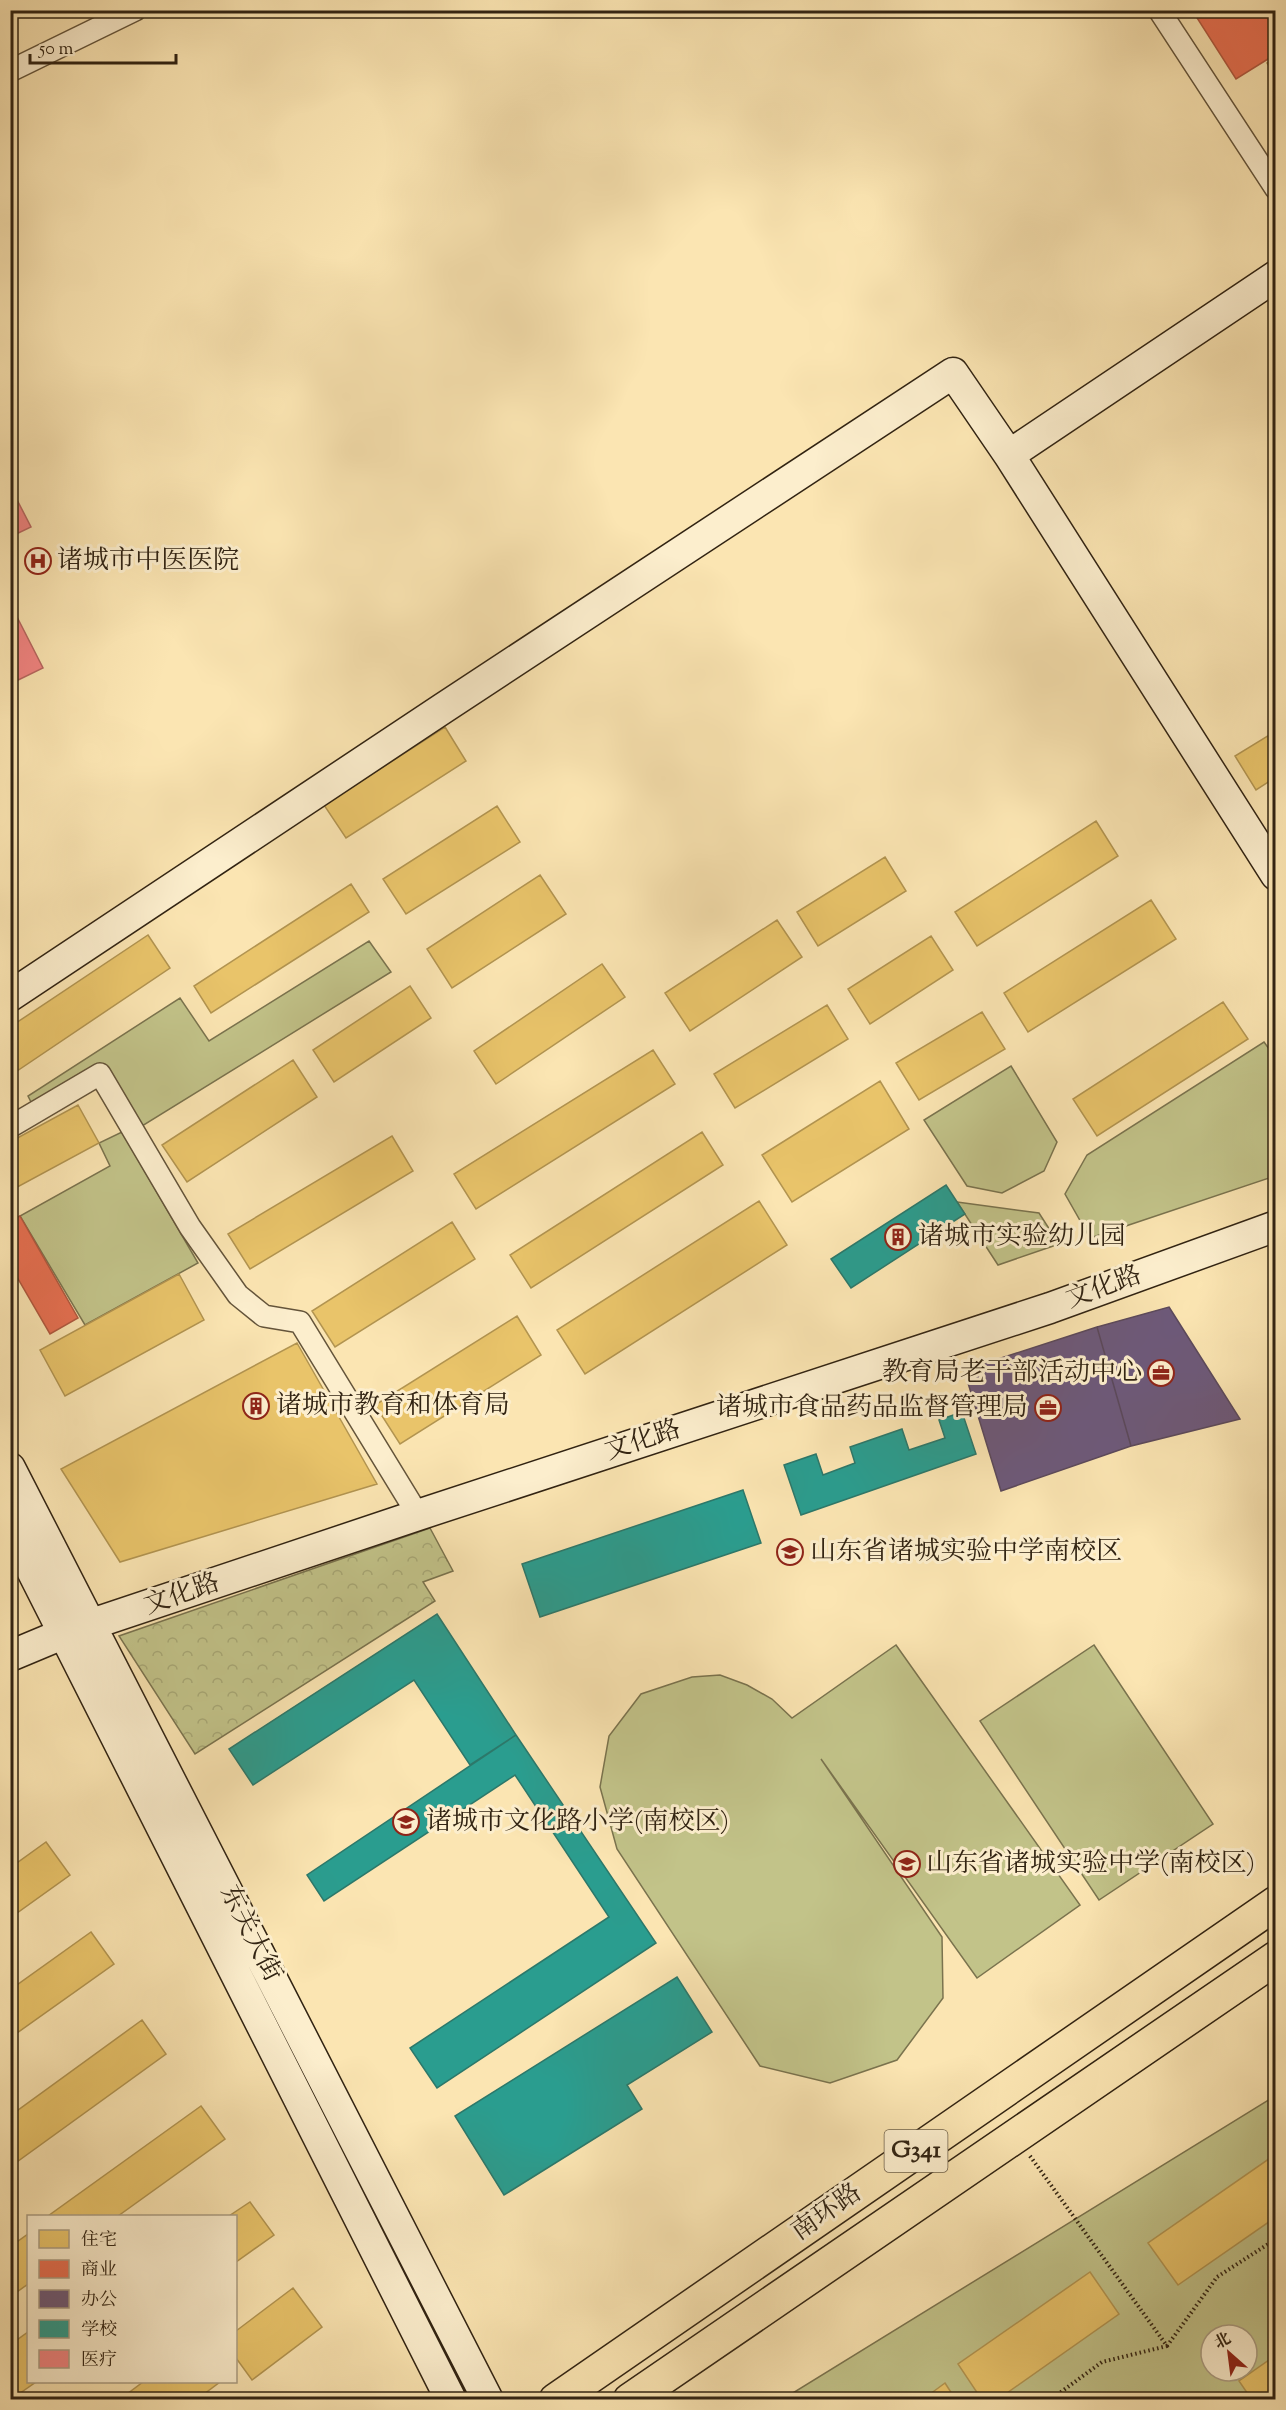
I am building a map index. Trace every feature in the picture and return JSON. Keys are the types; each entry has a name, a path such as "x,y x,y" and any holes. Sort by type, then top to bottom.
{"highway":[{"name":"南环路","path":"556,2400 1275,1903"},
{"name":"南环路","path":"630,2400 1275,1958"}],"street":[{"path":"10,71 135,10"},
{"path":"1159,10 1275,189"},
{"path":"1009,455 1275,276"},
{"path":"10,996 953,373 1009,455 1275,875"},
{"path":"10,1127 100,1074 190,1227 238,1295 264,1316 300,1322 418,1515"},
{"name":"文化路","path":"10,1656 78,1630 418,1515 1050,1308 1275,1226"},
{"name":"东关大街","path":"10,1468 78,1630 451,2400"},
{"name":"东关大街","path":"10,1527 78,1630 488,2400"}],"path":[{"path":"1016,2136 1167,2346"},
{"path":"1050,2400 1102,2362 1167,2346 1217,2277 1275,2239"}],"green space":[{"path":"369,941 391,972 134,1131 100,1074 36,1112 28,1096 180,998 209,1041"},
{"path":"1264,1042 1275,1057 1275,1176 1090,1238 1065,1194 1087,1155"},
{"path":"1011,1066 1057,1142 1044,1171 1002,1193 967,1186 924,1120"},
{"path":"122,1132 198,1263 85,1325 20,1216 110,1166 99,1143"},
{"path":"957,1202 1039,1213 1059,1244 998,1265"},
{"path":"430,1528 453,1571 423,1582 435,1601 195,1754 119,1636"},
{"path":"896,1645 1080,1905 977,1978 821,1759 942,1937 943,1998 897,2060 830,2083 760,2066 617,1849 600,1787 609,1736 641,1694 692,1677 720,1675 747,1685 772,1699 792,1718"},
{"path":"1094,1645 1213,1824 1099,1900 980,1721"},
{"path":"1275,2096 1275,2399 783,2399"}],"building: 住宅":[{"path":"1276,57 1276,77 1267,63"},
{"path":"445,727 466,761 346,838 324,805"},
{"path":"1276,731 1276,777 1256,790 1235,756"},
{"path":"497,806 520,842 406,914 383,879"},
{"path":"1096,821 1118,856 977,946 955,912"},
{"path":"885,857 906,891 818,946 797,912"},
{"path":"540,875 566,914 452,988 427,949"},
{"path":"351,884 369,912 211,1013 194,986"},
{"path":"1151,900 1176,939 1028,1032 1004,993"},
{"path":"777,920 802,957 690,1031 665,993"},
{"path":"148,935 170,968 17,1071 10,1061 10,1027"},
{"path":"931,936 953,970 870,1024 848,989"},
{"path":"602,964 625,997 496,1084 474,1051"},
{"path":"410,986 431,1018 334,1082 313,1050"},
{"path":"1223,1002 1248,1039 1097,1136 1073,1099"},
{"path":"827,1005 848,1039 735,1108 714,1074"},
{"path":"982,1012 1005,1049 919,1100 896,1063"},
{"path":"653,1050 675,1084 476,1209 454,1174"},
{"path":"293,1060 317,1097 187,1182 162,1145"},
{"path":"880,1081 909,1129 792,1202 762,1155"},
{"path":"78,1105 99,1143 10,1191 10,1142"},
{"path":"702,1132 723,1165 531,1288 510,1255"},
{"path":"392,1136 413,1171 250,1269 228,1234"},
{"path":"759,1201 787,1245 585,1374 557,1330"},
{"path":"452,1222 475,1259 335,1347 312,1311"},
{"path":"179,1274 204,1320 65,1396 40,1350"},
{"path":"517,1316 541,1355 400,1444 375,1405"},
{"name":"诸城市教育和体育局","path":"297,1343 377,1484 120,1562 61,1469"},
{"path":"46,1842 70,1875 10,1918 10,1868"},
{"path":"91,1932 114,1964 10,2038 10,1990"},
{"path":"142,2020 166,2054 14,2164 10,2160 10,2116"},
{"path":"201,2106 225,2139 119,2215 49,2215"},
{"path":"1276,2154 1276,2217 1178,2285 1148,2243"},
{"path":"250,2202 274,2235 237,2261 237,2215 230,2215"},
{"path":"27,2235 27,2285 10,2297 10,2247"},
{"path":"1090,2272 1119,2314 997,2400 982,2400 958,2364"},
{"path":"293,2288 322,2327 252,2380 237,2359 237,2330"},
{"path":"27,2333 27,2383 35,2383 10,2400 10,2345"},
{"path":"1276,2355 1276,2400 1252,2400 1240,2383 1259,2383 1259,2367"},
{"path":"142,2383 219,2383 196,2400 119,2400"},
{"path":"945,2383 956,2400 922,2400"}],"building: 商业":[{"path":"1192,10 1276,10 1276,54 1236,79"},
{"path":"20,1216 78,1318 50,1334 10,1265 10,1221"}],"building: 办公":[{"name":"教育局老干部活动中心","path":"1169,1307 1240,1419 1131,1446 1097,1327"},
{"name":"诸城市食品药品监督管理局","path":"1097,1327 1131,1446 1001,1491 964,1370"}],"building: 学校":[{"name":"诸城市实验幼儿园","path":"946,1185 965,1214 851,1288 831,1259"},
{"path":"962,1412 976,1454 801,1515 784,1465 816,1454 823,1475 855,1463 850,1447 902,1429 909,1450 945,1438 939,1420"},
{"path":"743,1490 761,1543 540,1617 522,1564"},
{"path":"437,1614 516,1735 470,1765 414,1680 253,1785 229,1749"},
{"path":"516,1735 656,1943 437,2088 410,2048 609,1917 515,1775 324,1901 307,1875"},
{"path":"677,1977 712,2032 627,2085 642,2109 504,2195 455,2116"}],"building: 医疗":[{"path":"12,490 31,527 10,537 10,491"},
{"path":"14,611 43,668 10,684 10,613"}],"place":[{"name":"诸城市中医医院","path":"38,561"},
{"name":"诸城市实验幼儿园","path":"898,1237"},
{"name":"教育局老干部活动中心","path":"1161,1373"},
{"name":"诸城市教育和体育局","path":"256,1406"},
{"name":"诸城市食品药品监督管理局","path":"1048,1408"},
{"name":"山东省诸城实验中学南校区","path":"790,1552"},
{"name":"诸城市文化路小学(南校区)","path":"406,1822"},
{"name":"山东省诸城实验中学(南校区)","path":"907,1864"}]}
